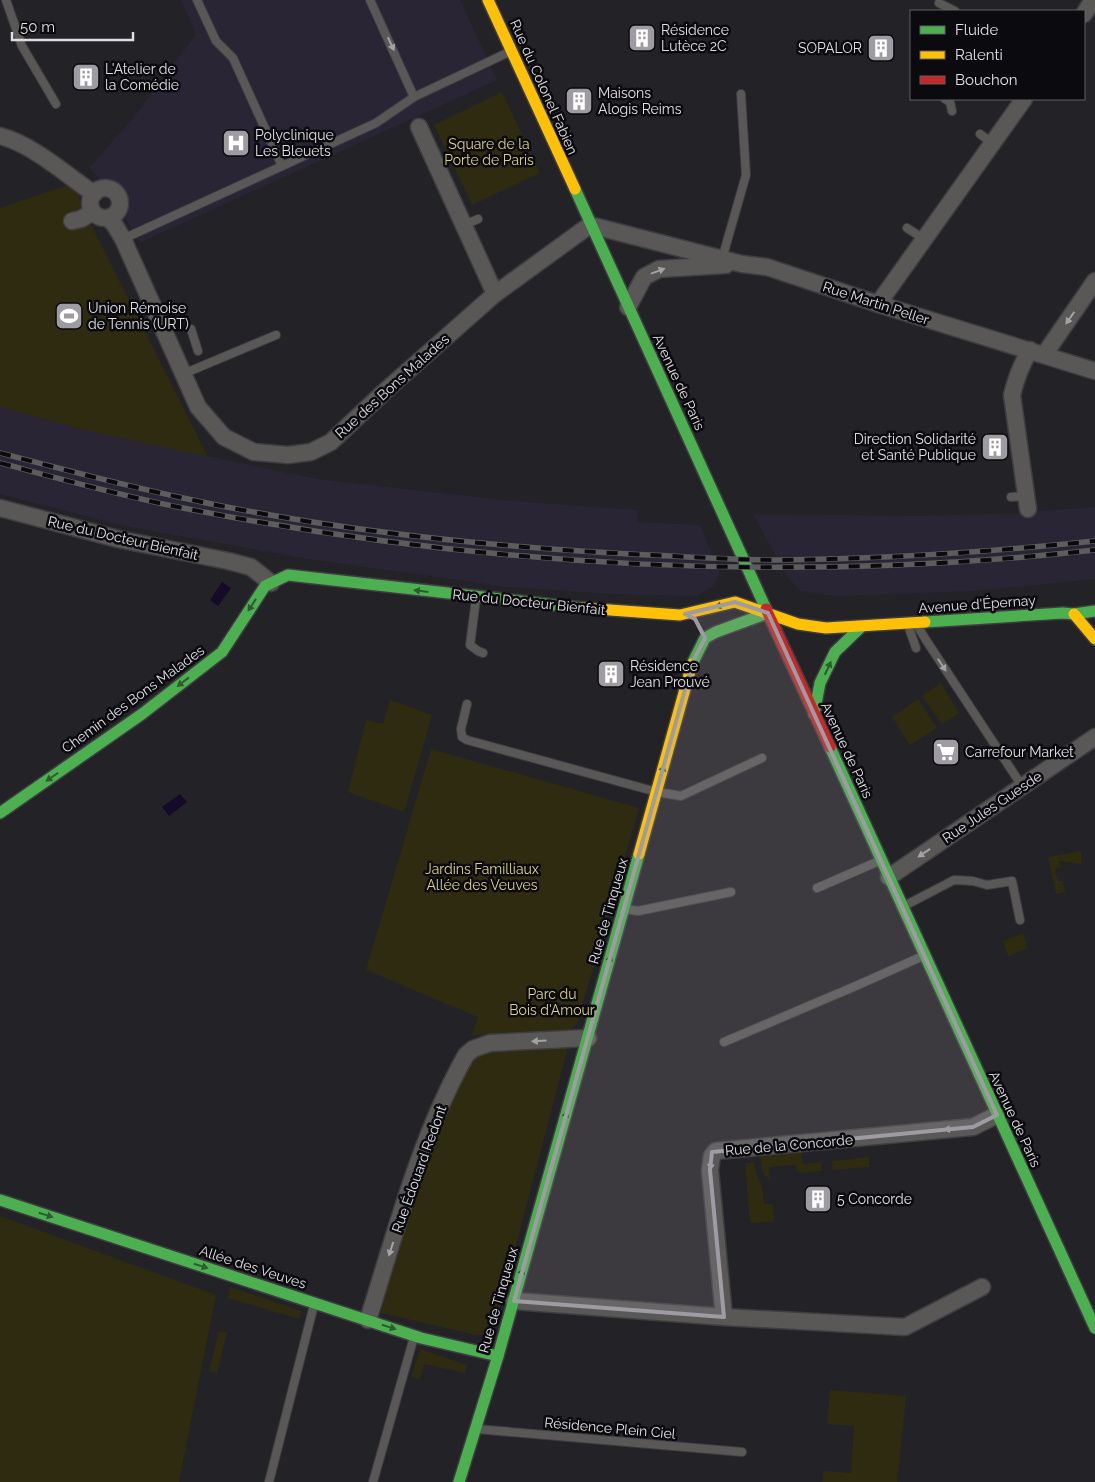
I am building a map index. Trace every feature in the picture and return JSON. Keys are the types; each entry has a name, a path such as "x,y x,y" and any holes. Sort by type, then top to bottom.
{"street":[{"name":"Rue du Colonel Fabien","path":"488,0 572,186"},
{"path":"1085,12 1093,0"},
{"path":"878,304 924,239 986,139 1023,100"},
{"path":"419,127 471,222 494,294"},
{"path":"0,136 14,140 30,149 94,194 104,188 117,194 120,204 113,216 72,221"},
{"name":"Avenue de Paris","path":"572,186 1095,1328"},
{"name":"Rue des Bons Malades","path":"94,194 90,201 122,240 198,407 224,437 254,452 288,455 311,452 331,442 494,294 590,225"},
{"name":"Rue Martin Peller","path":"590,225 742,264 767,267 878,304 1095,371"},
{"path":"628,307 644,277 659,269 742,264"},
{"path":"1022,501 1012,395 1016,379 1021,365 1037,352 1095,281"},
{"name":"Rue du Docteur Bienfait","path":"0,508 118,539 251,567 271,583"},
{"name":"Rue du Docteur Bienfait","path":"288,574 561,608 680,615 697,625 735,602 768,613"},
{"name":"Chemin des Bons Malades","path":"0,813 142,714 222,652 265,586 288,574"},
{"name":"Avenue d'Épernay","path":"768,613 798,624 826,628 1095,612"},
{"path":"697,625 716,632 768,613"},
{"path":"1074,614 1095,639"},
{"name":"Rue de Tinqueux","path":"459,1482 514,1301 694,661 697,625"},
{"path":"814,714 820,684 835,652 861,627"},
{"name":"Rue Jules Guesde","path":"889,877 1095,737"},
{"name":"Rue Édouard Redont","path":"368,1320 430,1130 466,1055 473,1049 490,1043 588,1038"},
{"name":"Rue de la Concorde","path":"724,1317 710,1170 712,1156 716,1152 973,1127 997,1116"},
{"name":"Allée des Veuves","path":"0,1200 414,1336 496,1361"},
{"path":"514,1301 905,1328 982,1287"}],"lane":[{"path":"6,0 22,46 56,104"},
{"path":"198,0 216,41 233,58 282,166"},
{"path":"370,0 414,96"},
{"path":"938,3 954,10"},
{"path":"122,240 376,123 414,96 511,51"},
{"path":"722,259 746,175 741,94"},
{"path":"948,100 952,111"},
{"path":"907,228 924,239"},
{"path":"191,330 198,350"},
{"path":"183,374 276,336"},
{"path":"476,597 470,644 478,652 483,653"},
{"path":"912,623 916,648"},
{"path":"912,623 926,640 1022,786"},
{"path":"467,704 461,729 462,737 467,740 657,792 681,796 762,758"},
{"path":"817,888 881,860"},
{"path":"902,907 954,880 973,881 988,885 1012,881 1020,920"},
{"path":"624,909 638,911 731,892"},
{"path":"724,1042 924,955"},
{"path":"269,1482 315,1303"},
{"path":"373,1482 414,1336"},
{"name":"Résidence Plein Ciel","path":"475,1428 742,1452"}],"highlighted area":[{"path":"735,602 768,613 997,1115 973,1127 712,1152 710,1170 724,1317 514,1301 693,661 705,638 695,619 685,614"}],"shaded area":[{"name":"Polyclinique Les Bleuets","path":"181,0 460,0 497,80 139,243 107,186 89,168 134,117 196,34"},
{"path":"0,407 80,429 317,479 511,501 637,510 637,522 700,525 720,573 713,586 697,596 614,594 508,587 309,559 124,526 0,494"},
{"path":"1095,507 1095,579 975,591 837,596 800,591 787,576 753,514 920,516 1018,513"},
{"path":"222,582 231,588 218,606 210,600"},
{"path":"180,794 187,802 169,816 162,807"}],"green space":[{"name":"Square de la Porte de Paris","path":"502,92 540,173 472,205 434,125"},
{"name":"Union Rémoise de Tennis (URT)","path":"68,185 78,194 84,211 208,457 80,429 0,407 0,208"},
{"path":"941,683 959,713 942,724 922,696"},
{"path":"918,699 937,728 910,745 892,717"},
{"path":"390,700 432,715 404,812 348,792 366,720 383,724"},
{"name":"Jardins Familliaux Allée des Veuves","path":"431,749 639,808 577,1024 568,1031 472,1035 478,1017 366,970"},
{"path":"1081,851 1081,864 1059,861 1061,867 1057,868 1055,873 1059,881 1063,881 1065,892 1056,894 1048,857"},
{"path":"1023,933 1027,948 1008,956 1003,941"},
{"path":"568,1047 494,1329 488,1334 476,1335 381,1313 404,1215 466,1061 477,1054 498,1049"},
{"path":"801,1150 802,1164 821,1162 822,1171 797,1173 796,1165 769,1167 770,1179 764,1175 760,1153"},
{"path":"869,1157 869,1167 833,1170 832,1161"},
{"path":"754,1162 757,1177 762,1186 764,1204 773,1204 774,1222 750,1223 745,1163"},
{"path":"0,1216 216,1295 179,1482 0,1482"},
{"path":"230,1287 301,1311 299,1319 228,1298"},
{"path":"219,1331 227,1332 217,1373 209,1371"},
{"path":"420,1349 467,1365 465,1373 424,1364 420,1379 411,1377"},
{"path":"830,1390 906,1396 897,1482 822,1482 823,1471 851,1473 854,1426 827,1424"}],"railway":[{"path":"0,453 137,488 294,519 405,535 573,551 779,560 937,554 1095,541"},
{"path":"0,463 91,487 183,508 296,528 409,544 524,556 638,564 752,567 867,566 981,560 1095,550"}],"traffic: fast":[{"path":"575,189 766,609"},
{"path":"0,813 142,714 222,652 265,586 288,575 582,608"},
{"path":"925,622 1063,613 1074,614 1095,611"},
{"path":"692,664 705,638 716,632 768,613"},
{"path":"814,714 820,683 835,652 861,627"},
{"path":"830,747 1095,1328"},
{"path":"459,1482 498,1356 639,854"},
{"path":"0,1200 421,1338 498,1356"}],"traffic: slow":[{"path":"488,0 575,189"},
{"path":"582,608 680,615 735,602 798,624 826,628 925,622"},
{"path":"1074,614 1095,639"},
{"path":"639,854 692,664"}],"traffic: jam":[{"path":"766,609 830,747"}],"place":[{"name":"Résidence Lutèce 2C","path":"642,38"},
{"name":"SOPALOR","path":"881,48"},
{"name":"L'Atelier de la Comédie","path":"86,77"},
{"name":"Maisons Alogis Reims","path":"579,101"},
{"name":"Polyclinique Les Bleuets","path":"236,143"},
{"name":"Union Rémoise de Tennis (URT)","path":"69,316"},
{"name":"Direction Solidarité et Santé Publique","path":"995,447"},
{"name":"Résidence Jean Prouvé","path":"611,674"},
{"name":"Carrefour Market","path":"946,752"},
{"name":"5 Concorde","path":"818,1199"}],"park label":[{"name":"Parc du Bois d'Amour","path":"552,1002"}]}
